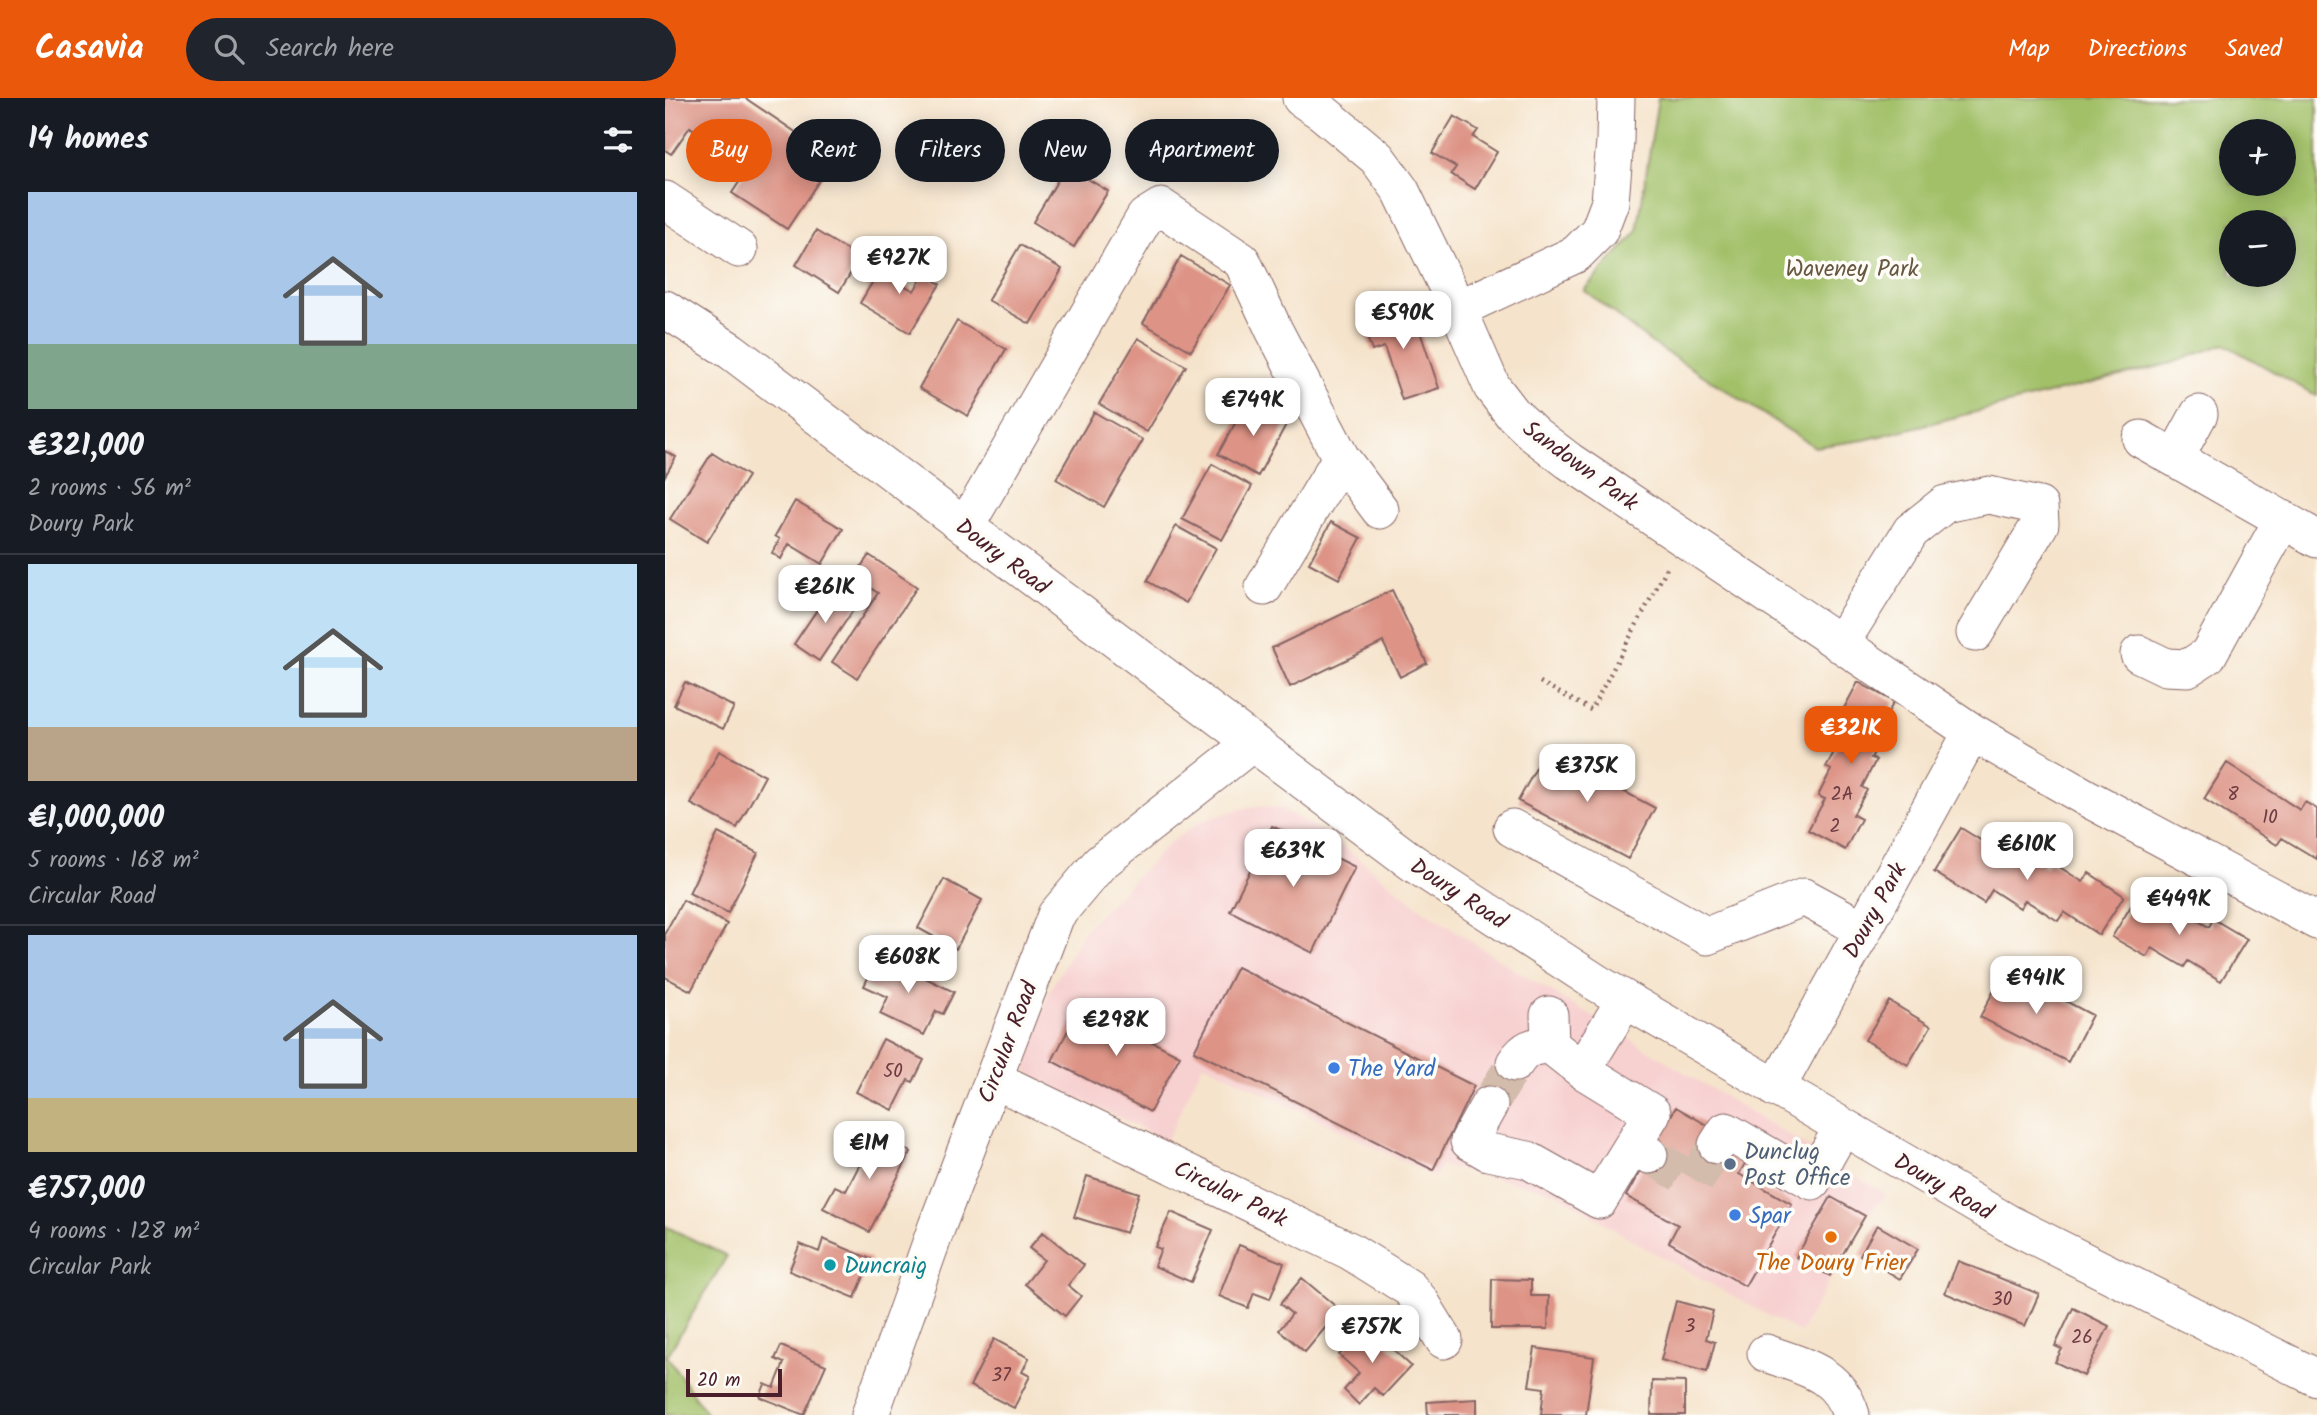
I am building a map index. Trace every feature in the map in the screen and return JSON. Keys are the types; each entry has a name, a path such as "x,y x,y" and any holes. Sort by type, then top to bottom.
{"street":[{"name":"Sandown Park","path":"1301,98 1377,158 1401,191 1458,309 1485,376 1511,413 1535,435 1569,461 1972,732 2085,797 2317,921"},
{"path":"1458,309 1576,254 1599,231 1610,202 1616,98"},
{"path":"665,200 739,250"},
{"path":"965,527 1145,217 1161,207 1242,261 1274,330 1341,458 1380,510"},
{"name":"Doury Road","path":"665,309 731,351 1413,863 1625,1000 2008,1223 2317,1378"},
{"path":"2175,458 2199,414"},
{"path":"2141,439 2317,539"},
{"path":"1264,587 1341,458"},
{"path":"1840,644 1911,531 1945,503 1989,495 2039,506 2041,524 1975,633"},
{"path":"2139,654 2166,667 2188,668 2208,654 2283,519"},
{"name":"Doury Park","path":"1776,1089 1972,732"},
{"name":"Circular Road","path":"870,1415 937,1226 1056,915 1100,863 1252,743"},
{"path":"1512,828 1707,936 1804,897 1863,929"},
{"path":"1582,1070 1625,1000"},
{"path":"1489,1105 1468,1140 1488,1152 1528,1160 1599,1200 1641,1150 1651,1113 1582,1070 1550,1030 1522,1052 1515,1063"},
{"name":"Circular Park","path":"993,1079 1350,1251 1409,1288 1444,1340"},
{"path":"1717,1145 1726,1131 1812,1181 1842,1128"},
{"path":"1766,1353 1808,1369 1832,1382 1845,1396 1851,1415"}],"path":[{"path":"1540,682 1591,710 1684,537"}],"shaded area":[{"path":"1261,806 1283,809 1330,836 1423,910 1517,971 1887,1195 1865,1216 1800,1333 1638,1244 1555,1192 1441,1166 1435,1177 1203,1063 1166,1141 1026,1072 1049,992 1085,929 1170,843 1201,821 1240,809"}],"green space":[{"name":"Waveney Park","path":"1658,98 2317,98 2317,396 2224,344 2172,363 1864,440 1815,447 1649,341 1584,290 1637,232"},
{"path":"665,1226 727,1256 667,1356 707,1415 665,1415"}],"building":[{"path":"665,98 745,98 786,126 786,182 818,182 787,229 732,193 739,182 772,182 772,119 686,119 686,133 671,154 665,150"},
{"path":"1454,116 1478,130 1473,137 1497,152 1475,189 1451,174 1456,167 1432,153"},
{"path":"1057,182 1093,182 1108,191 1074,247 1033,222"},
{"path":"816,231 860,258 839,292 796,265"},
{"path":"1020,245 1062,269 1030,324 988,300"},
{"path":"888,256 905,265 895,280 914,291 924,274 940,284 910,333 860,303"},
{"path":"1181,256 1230,285 1191,351 1143,323"},
{"path":"1411,305 1439,388 1402,400 1384,347 1372,351 1362,322"},
{"path":"957,321 1006,349 968,416 919,388"},
{"path":"1138,338 1186,366 1147,432 1099,404"},
{"path":"1248,400 1288,421 1258,476 1218,454"},
{"path":"1094,412 1143,440 1104,507 1056,479"},
{"path":"665,451 676,457 665,476"},
{"path":"712,453 748,476 707,542 670,519"},
{"path":"1212,464 1252,486 1222,540 1182,519"},
{"path":"795,501 843,529 822,564 789,544 781,559 772,553 780,539 775,536"},
{"path":"1331,522 1361,538 1339,579 1309,563"},
{"path":"1176,526 1216,548 1186,603 1147,581"},
{"path":"869,555 917,587 857,678 832,662 878,593 854,577"},
{"path":"831,589 856,606 819,661 794,644"},
{"path":"1392,590 1427,663 1400,677 1383,642 1290,687 1272,648"},
{"path":"685,682 734,707 723,729 674,705"},
{"path":"1858,682 1894,702 1879,729 1885,732 1871,758 1876,760 1862,787 1867,790 1853,815 1861,819 1845,850 1808,830 1825,799 1818,796 1831,770 1826,767 1840,741 1836,739 1849,713 1843,710"},
{"path":"1546,750 1655,808 1628,859 1518,801"},
{"path":"719,751 765,776 737,828 691,804"},
{"path":"2227,763 2300,810 2305,802 2317,809 2317,859 2282,838 2277,845 2204,799"},
{"path":"1272,826 1355,867 1313,953 1230,911"},
{"path":"1961,828 2011,859 2018,849 2045,867 2050,861 2083,882 2089,873 2124,896 2099,935 2064,912 2058,921 2025,900 2020,908 1992,890 1984,903 1934,872"},
{"path":"718,833 758,853 728,913 689,893"},
{"path":"944,879 982,900 956,949 918,928"},
{"path":"2139,893 2172,913 2176,908 2209,927 2213,919 2247,939 2221,981 2188,961 2184,967 2152,948 2147,957 2112,937"},
{"path":"683,900 727,924 691,991 665,977 665,933"},
{"path":"879,955 954,992 943,1014 936,1011 924,1035 880,1014 888,997 864,986"},
{"name":"The Yard","path":"1237,967 1474,1086 1433,1170 1194,1051"},
{"path":"2005,969 2092,1015 2068,1062 1980,1017"},
{"path":"1889,1001 1931,1026 1908,1065 1865,1040"},
{"path":"1081,1005 1180,1056 1150,1112 1052,1061"},
{"path":"883,1039 924,1060 913,1082 908,1080 893,1110 856,1092"},
{"path":"1506,1057 1526,1069 1501,1112 1480,1099"},
{"path":"1676,1107 1717,1131 1746,1162 1739,1174 1792,1204 1745,1286 1669,1242 1678,1225 1626,1196"},
{"path":"866,1129 911,1152 869,1232 823,1208 835,1186 846,1191 864,1156 854,1150"},
{"path":"1087,1176 1139,1193 1126,1233 1074,1217"},
{"name":"The Doury Frier","path":"1831,1197 1865,1216 1830,1276 1796,1257"},
{"path":"1171,1212 1213,1230 1191,1282 1154,1266 1161,1249 1155,1247"},
{"path":"1877,1225 1918,1249 1900,1279 1860,1255"},
{"path":"1043,1232 1084,1265 1068,1285 1081,1296 1065,1316 1025,1284 1044,1260 1029,1248"},
{"name":"Duncraig","path":"823,1239 871,1259 855,1298 789,1271 800,1244 819,1252"},
{"path":"1239,1245 1284,1263 1270,1299 1254,1293 1248,1308 1219,1296"},
{"path":"1958,1261 2039,1294 2025,1326 1945,1293"},
{"path":"1302,1278 1340,1310 1305,1352 1279,1330 1292,1314 1280,1304"},
{"path":"1492,1279 1531,1280 1531,1296 1549,1296 1548,1329 1491,1329"},
{"path":"1676,1301 1713,1311 1706,1339 1715,1342 1707,1372 1661,1360"},
{"path":"2073,1308 2109,1326 2084,1376 2055,1362 2062,1349 2055,1346"},
{"path":"1367,1325 1411,1366 1383,1396 1374,1388 1359,1405 1344,1390 1359,1373 1339,1355"},
{"path":"994,1339 1029,1358 1022,1372 1030,1376 1014,1408 970,1386"},
{"path":"781,1346 826,1365 804,1415 760,1397 765,1384 774,1388 784,1363 775,1359"},
{"path":"1535,1348 1594,1357 1586,1415 1541,1415 1544,1388 1529,1386"},
{"path":"1652,1381 1685,1382 1685,1415 1651,1415"},
{"path":"1477,1399 1477,1415 1428,1415 1427,1402"}],"tunnel":[{"path":"1489,1105 1515,1063"},
{"path":"1649,1155 1695,1182 1717,1145"}],"place":[{"name":"The Yard","path":"1334,1068"},
{"name":"Dunclug Post Office","path":"1730,1164"},
{"name":"Spar","path":"1735,1215"},
{"name":"The Doury Frier","path":"1831,1237"},
{"name":"Duncraig","path":"830,1265"}]}
